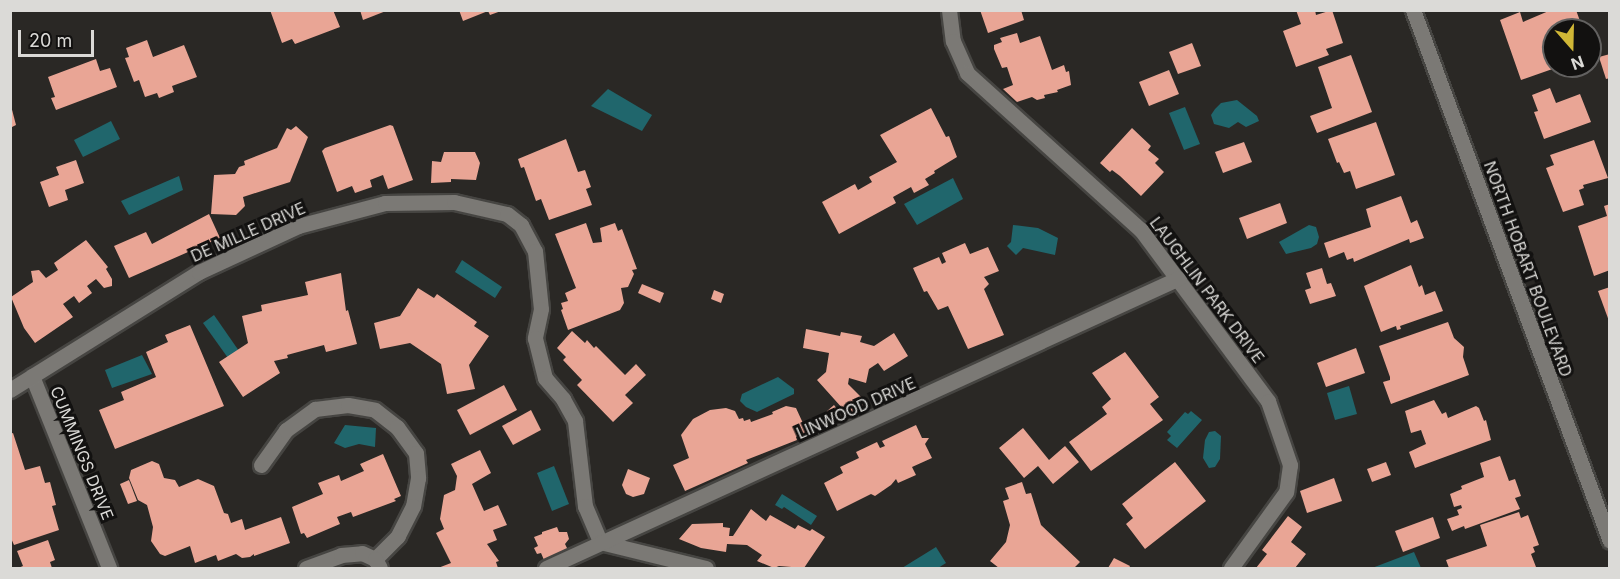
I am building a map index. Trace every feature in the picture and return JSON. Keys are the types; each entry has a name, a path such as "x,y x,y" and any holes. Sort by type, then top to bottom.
{"street":[{"name":"LAUGHLIN PARK DRIVE","path":"949,10 953,41 967,73 1141,230 1179,278 1268,401 1290,465 1286,492 1231,568"},
{"name":"NORTH HOBART BOULEVARD","path":"1413,10 1610,541"},
{"name":"DE MILLE DRIVE","path":"32,375 199,272 298,226 385,203 454,202 507,214 520,225 535,251 541,309 535,338 545,378 563,399 575,421 585,506 600,542"},
{"name":"LINWOOD DRIVE","path":"546,568 1179,278"},
{"name":"CUMMINGS DRIVE","path":"10,390 32,375 109,568"},
{"path":"261,465 286,430 315,409 348,405 375,410 397,427 416,453 418,478 413,506 398,536 378,564 362,553 341,555 306,568"},
{"path":"600,542 706,568"}],"water":[{"path":"608,89 652,115 642,131 591,106"},
{"path":"1237,100 1257,116 1259,121 1246,127 1238,122 1229,128 1214,124 1211,115 1215,109 1221,103"},
{"path":"1185,107 1200,144 1184,150 1169,113"},
{"path":"111,121 120,139 83,157 74,140"},
{"path":"179,176 183,190 129,215 121,201"},
{"path":"953,178 963,199 917,225 904,204"},
{"path":"1013,225 1038,228 1058,238 1055,255 1023,248 1016,255 1007,246 1011,242"},
{"path":"1309,225 1316,227 1319,237 1317,244 1311,248 1286,254 1279,242"},
{"path":"462,260 502,287 495,298 455,272"},
{"path":"214,315 239,351 228,358 203,323"},
{"path":"142,355 152,374 112,388 105,370"},
{"path":"778,377 794,389 794,394 757,412 740,401 742,394"},
{"path":"1349,386 1357,414 1335,420 1327,393"},
{"path":"1191,411 1202,420 1177,448 1167,440 1171,436 1167,432 1185,412 1188,414"},
{"path":"345,425 376,428 375,447 359,444 345,448 334,443"},
{"path":"1215,431 1221,436 1220,459 1215,467 1209,468 1203,458 1205,440 1209,432"},
{"path":"554,466 569,504 552,511 537,473"},
{"path":"782,494 817,516 811,525 784,507 782,509 775,505"},
{"path":"936,547 946,563 938,568 902,568"},
{"path":"1414,552 1421,568 1372,568"}],"building":[{"path":"270,10 333,10 340,27 295,44 292,39 282,43"},
{"path":"360,10 386,10 386,11 363,20"},
{"path":"459,10 501,11 490,15 488,11 463,21"},
{"path":"980,10 1021,10 1024,20 988,33"},
{"path":"1296,10 1315,10 1316,15 1332,10 1343,43 1326,49 1329,55 1296,67 1283,31 1301,24"},
{"path":"1551,10 1576,10 1579,18 1542,18 1542,73 1521,80 1500,20 1520,12 1523,22"},
{"path":"1017,33 1020,43 1040,36 1052,70 1064,65 1066,72 1069,71 1071,85 1057,90 1058,92 1044,95 1045,98 1037,100 1032,97 1017,102 1003,89 1013,85 1007,67 1002,68 994,45 1002,42 1000,38"},
{"path":"147,40 153,57 184,45 197,77 172,86 174,92 159,98 157,93 145,97 139,80 134,82 125,58 129,57 126,48"},
{"path":"1192,43 1201,66 1178,74 1169,52"},
{"path":"1610,54 1610,78 1606,79 1602,56"},
{"path":"1351,55 1372,112 1317,133 1310,116 1332,108 1318,67"},
{"path":"96,59 100,71 110,68 117,87 56,110 51,98 55,97 48,77"},
{"path":"1169,70 1179,94 1149,106 1139,82"},
{"path":"1550,88 1556,103 1580,94 1591,122 1544,139 1534,112 1538,111 1532,95"},
{"path":"10,102 16,125 10,128"},
{"path":"931,108 946,137 949,136 957,157 925,179 929,185 914,193 911,187 893,197 896,203 839,234 822,202 855,184 858,190 872,182 869,177 897,162 880,135"},
{"path":"1376,122 1395,175 1356,189 1350,171 1344,173 1339,162 1337,163 1328,139"},
{"path":"390,125 393,126 413,180 388,189 383,175 370,180 372,187 355,193 352,186 337,192 322,151"},
{"path":"296,126 308,137 290,182 243,197 245,206 236,215 211,214 214,175 235,174 239,167 245,165 244,161 277,148 287,128 291,130"},
{"path":"1132,128 1151,146 1148,150 1159,159 1155,163 1164,172 1141,196 1120,176 1112,170 1110,172 1100,163"},
{"path":"566,139 578,172 585,170 591,187 586,189 592,205 549,220 541,199 536,201 524,167 521,168 518,159"},
{"path":"1594,140 1608,178 1583,185 1584,188 1579,190 1584,205 1563,212 1546,168 1554,165 1550,155"},
{"path":"1244,142 1252,162 1223,173 1215,152"},
{"path":"444,152 475,152 480,163 476,180 451,179 451,182 431,183 432,161 441,162"},
{"path":"76,160 84,183 65,190 68,200 49,207 40,182 59,175 56,167"},
{"path":"1401,196 1411,223 1417,220 1424,238 1410,243 1409,239 1354,262 1353,258 1347,260 1344,252 1329,258 1324,243 1371,227 1366,209"},
{"path":"1280,203 1287,223 1247,239 1239,218"},
{"path":"1610,204 1610,270 1594,276 1578,226 1607,216 1604,206"},
{"path":"209,214 220,238 129,278 114,246 146,232 152,244"},
{"path":"586,223 593,243 602,242 600,228 615,223 618,231 622,229 637,269 632,270 634,274 628,287 621,288 624,303 620,310 568,330 561,303 568,301 565,293 576,288 555,234"},
{"path":"86,240 108,267 106,269 112,279 112,286 104,288 96,279 87,286 92,293 79,303 74,296 63,304 73,317 35,343 24,328 11,297 33,282 31,271 39,270 46,278 58,270 54,263"},
{"path":"965,243 970,254 988,247 999,271 984,277 989,284 984,289 1004,335 968,349 948,306 938,310 927,291 924,292 913,268 939,257 942,264 946,262 942,253"},
{"path":"1411,265 1419,287 1422,285 1425,295 1435,291 1443,311 1400,326 1401,329 1397,330 1396,326 1381,332 1364,286"},
{"path":"1322,268 1327,284 1331,283 1336,296 1310,304 1305,290 1311,288 1306,273"},
{"path":"341,273 346,311 348,310 357,344 326,352 324,345 274,361 280,373 243,397 219,362 248,343 242,316 262,311 261,305 308,295 305,282"},
{"path":"642,284 664,293 660,303 638,293"},
{"path":"1610,287 1610,321 1609,321 1598,291"},
{"path":"418,288 434,298 437,294 477,322 474,326 489,336 469,365 475,389 447,394 441,364 410,343 380,349 374,323 400,316"},
{"path":"714,290 724,294 721,303 711,299"},
{"path":"1448,322 1454,338 1464,347 1463,357 1469,375 1391,404 1383,382 1390,380 1390,377 1379,346"},
{"path":"190,325 224,406 115,449 99,410 124,400 121,392 156,377 146,352 168,342 165,335"},
{"path":"806,329 840,336 841,332 862,336 860,342 874,346 894,333 908,356 884,371 878,363 869,369 866,383 849,378 848,384 868,404 852,419 817,380 826,372 829,353 803,348"},
{"path":"572,331 585,343 587,340 594,348 596,346 625,375 636,364 646,375 625,395 633,403 613,422 577,385 582,380 563,360 566,357 557,348"},
{"path":"1356,348 1365,373 1326,387 1317,363"},
{"path":"1125,352 1159,397 1150,404 1163,420 1091,471 1069,442 1107,414 1102,407 1111,399 1092,373"},
{"path":"504,385 517,410 470,435 457,410"},
{"path":"1434,400 1442,414 1446,412 1448,418 1476,406 1479,408 1484,421 1486,420 1491,440 1415,468 1409,452 1426,444 1421,430 1411,433 1405,411"},
{"path":"834,405 840,413 830,418 826,412"},
{"path":"786,406 796,408 807,432 796,437 797,440 746,460 748,463 685,491 673,465 689,458 681,435 693,419 710,410 726,408 735,411 739,419 743,418 744,421 750,419 751,422 773,414 772,412"},
{"path":"531,410 541,430 513,445 502,426"},
{"path":"916,425 922,438 929,438 925,444 932,458 912,467 916,475 898,483 896,479 875,496 871,494 837,511 824,483 843,473 840,467 859,458 856,452 877,442 880,448 885,446 882,441"},
{"path":"1023,428 1049,460 1065,446 1079,462 1053,484 1038,466 1024,478 999,448"},
{"path":"13,433 25,470 40,466 45,483 50,482 56,505 52,506 59,530 14,545 10,536 10,434"},
{"path":"480,450 491,473 472,484 484,511 498,505 507,525 493,530 497,540 487,544 499,561 496,562 498,568 438,568 451,563 436,533 444,529 440,519 444,495 455,490 457,476 451,464"},
{"path":"383,454 401,496 394,499 396,501 353,517 351,512 337,517 340,524 307,538 304,533 301,534 292,507 323,494 318,483 339,475 341,481 364,471 360,464"},
{"path":"1500,456 1509,481 1515,479 1521,496 1515,498 1520,509 1465,529 1464,526 1452,531 1447,519 1459,515 1457,510 1462,508 1461,505 1454,507 1450,494 1462,489 1461,486 1484,477 1480,463"},
{"path":"152,461 159,464 164,478 175,480 179,487 198,479 214,486 224,513 228,514 231,523 242,519 245,530 281,517 290,543 250,557 242,558 236,554 218,561 216,555 195,563 190,546 165,556 160,554 151,541 153,527 147,505 138,500 129,478 131,470"},
{"path":"1175,462 1206,501 1145,549 1126,524 1133,518 1122,504"},
{"path":"1386,462 1391,475 1372,482 1367,469"},
{"path":"628,469 650,478 644,494 633,497 626,494 622,485"},
{"path":"1334,478 1342,501 1307,513 1300,491"},
{"path":"129,480 137,501 128,504 120,484"},
{"path":"1022,482 1026,494 1031,493 1041,525 1080,562 1074,568 999,568 990,561 1006,542 1010,525 1003,501 1009,499 1005,488"},
{"path":"751,509 766,521 770,515 795,529 798,525 810,531 812,529 825,537 804,568 779,566 774,568 757,561 762,555 747,545 727,544 726,552 701,548 679,539 692,524 723,523 723,527 730,528 729,536 733,536"},
{"path":"1519,512 1521,518 1528,515 1539,545 1533,547 1535,552 1531,554 1536,567 1449,568 1446,560 1487,546 1480,525"},
{"path":"1288,516 1302,527 1291,542 1306,554 1295,568 1256,568 1267,554 1262,550"},
{"path":"1433,517 1440,538 1403,552 1395,531"},
{"path":"557,527 559,532 567,532 569,539 565,544 568,550 544,560 541,553 537,554 534,548 538,546 534,537"},
{"path":"48,540 55,560 50,562 52,568 18,568 23,566 17,551"},
{"path":"1114,558 1130,566 1129,568 1108,568"}]}
